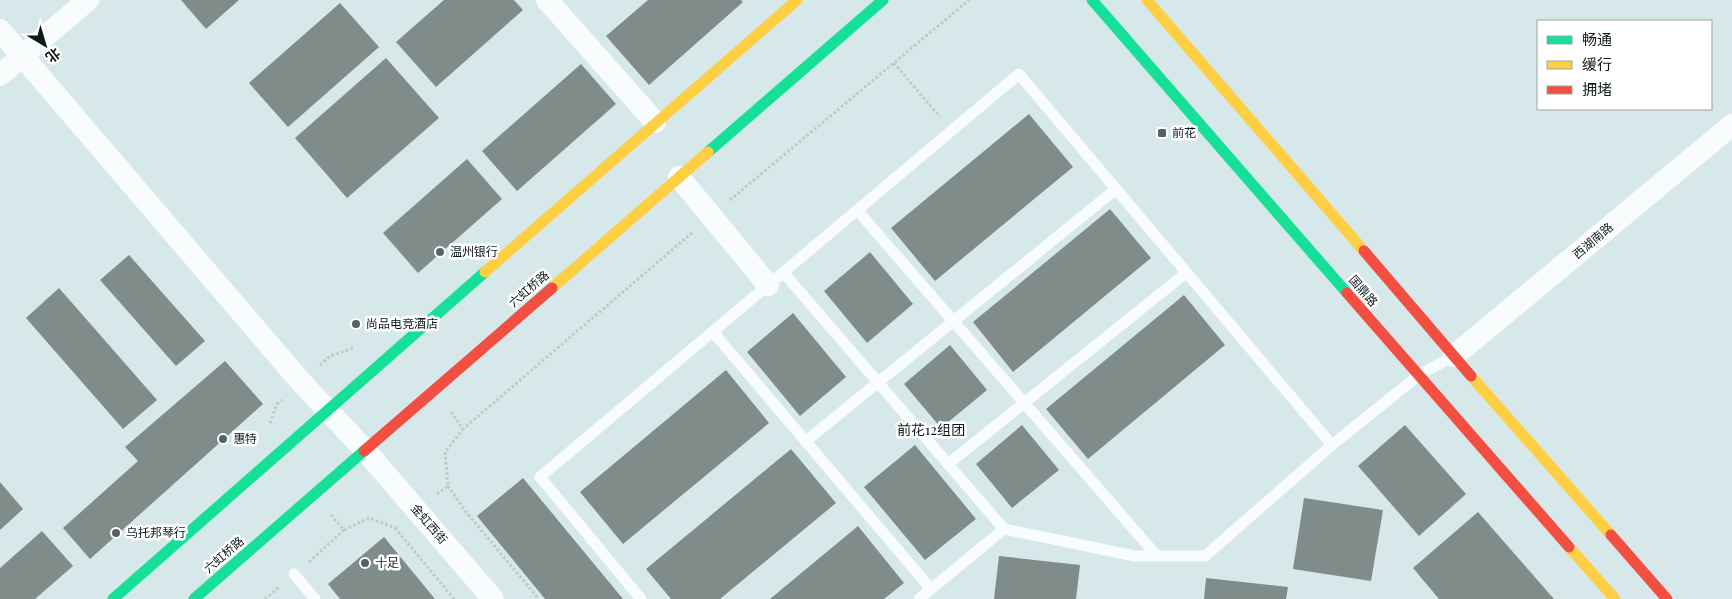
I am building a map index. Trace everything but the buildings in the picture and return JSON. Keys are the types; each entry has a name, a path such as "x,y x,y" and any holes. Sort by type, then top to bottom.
{"main road":[{"path":"113,599 655,122 797,0"},
{"name":"六虹桥路","path":"194,599 364,449 883,0"},
{"name":"国鼎路","path":"1092,0 1615,599"},
{"name":"国鼎路","path":"1147,0 1454,356 1667,599"}],"street":[{"path":"0,75 88,0"},
{"path":"548,0 655,122"},
{"name":"金虹西街","path":"0,30 301,382 364,449 493,599"},
{"name":"西湖南路","path":"1454,356 1732,125"},
{"path":"679,177 712,216 776,278"}],"lane":[{"path":"641,599 540,477 1019,74 1332,445"},
{"path":"806,441 1116,189"},
{"path":"857,210 1157,556"},
{"path":"948,464 1186,273"},
{"path":"776,278 878,383 1004,529 1136,556 1205,556 1332,445 1419,375 1454,356"},
{"path":"712,332 931,588"},
{"path":"919,599 1004,529"},
{"path":"294,574 315,599"}],"path":[{"path":"433,390 463,429 969,0"},
{"path":"894,63 952,131"},
{"path":"448,486 466,512 538,599"},
{"path":"395,528 454,599"}],"traffic: fast":[{"path":"708,152 883,0"},
{"path":"1092,0 1347,293"},
{"path":"113,599 485,272"},
{"path":"194,599 364,451"}],"traffic: slow":[{"path":"485,272 797,0"},
{"path":"1147,0 1364,251"},
{"path":"552,288 708,152"},
{"path":"1471,376 1611,535"},
{"path":"1569,547 1615,599"}],"traffic: jam":[{"path":"1364,251 1471,376"},
{"path":"364,451 552,288"},
{"path":"1347,293 1569,547"},
{"path":"1611,535 1667,599"}],"place":[{"name":"前花","path":"1162,133"},
{"name":"温州银行","path":"440,252"},
{"name":"尚品电竞酒店","path":"356,324"},
{"name":"惠特","path":"223,439"},
{"name":"乌托邦琴行","path":"116,533"},
{"name":"十足","path":"365,563"}],"district":[{"name":"前花12组团","path":"931,430"}]}
